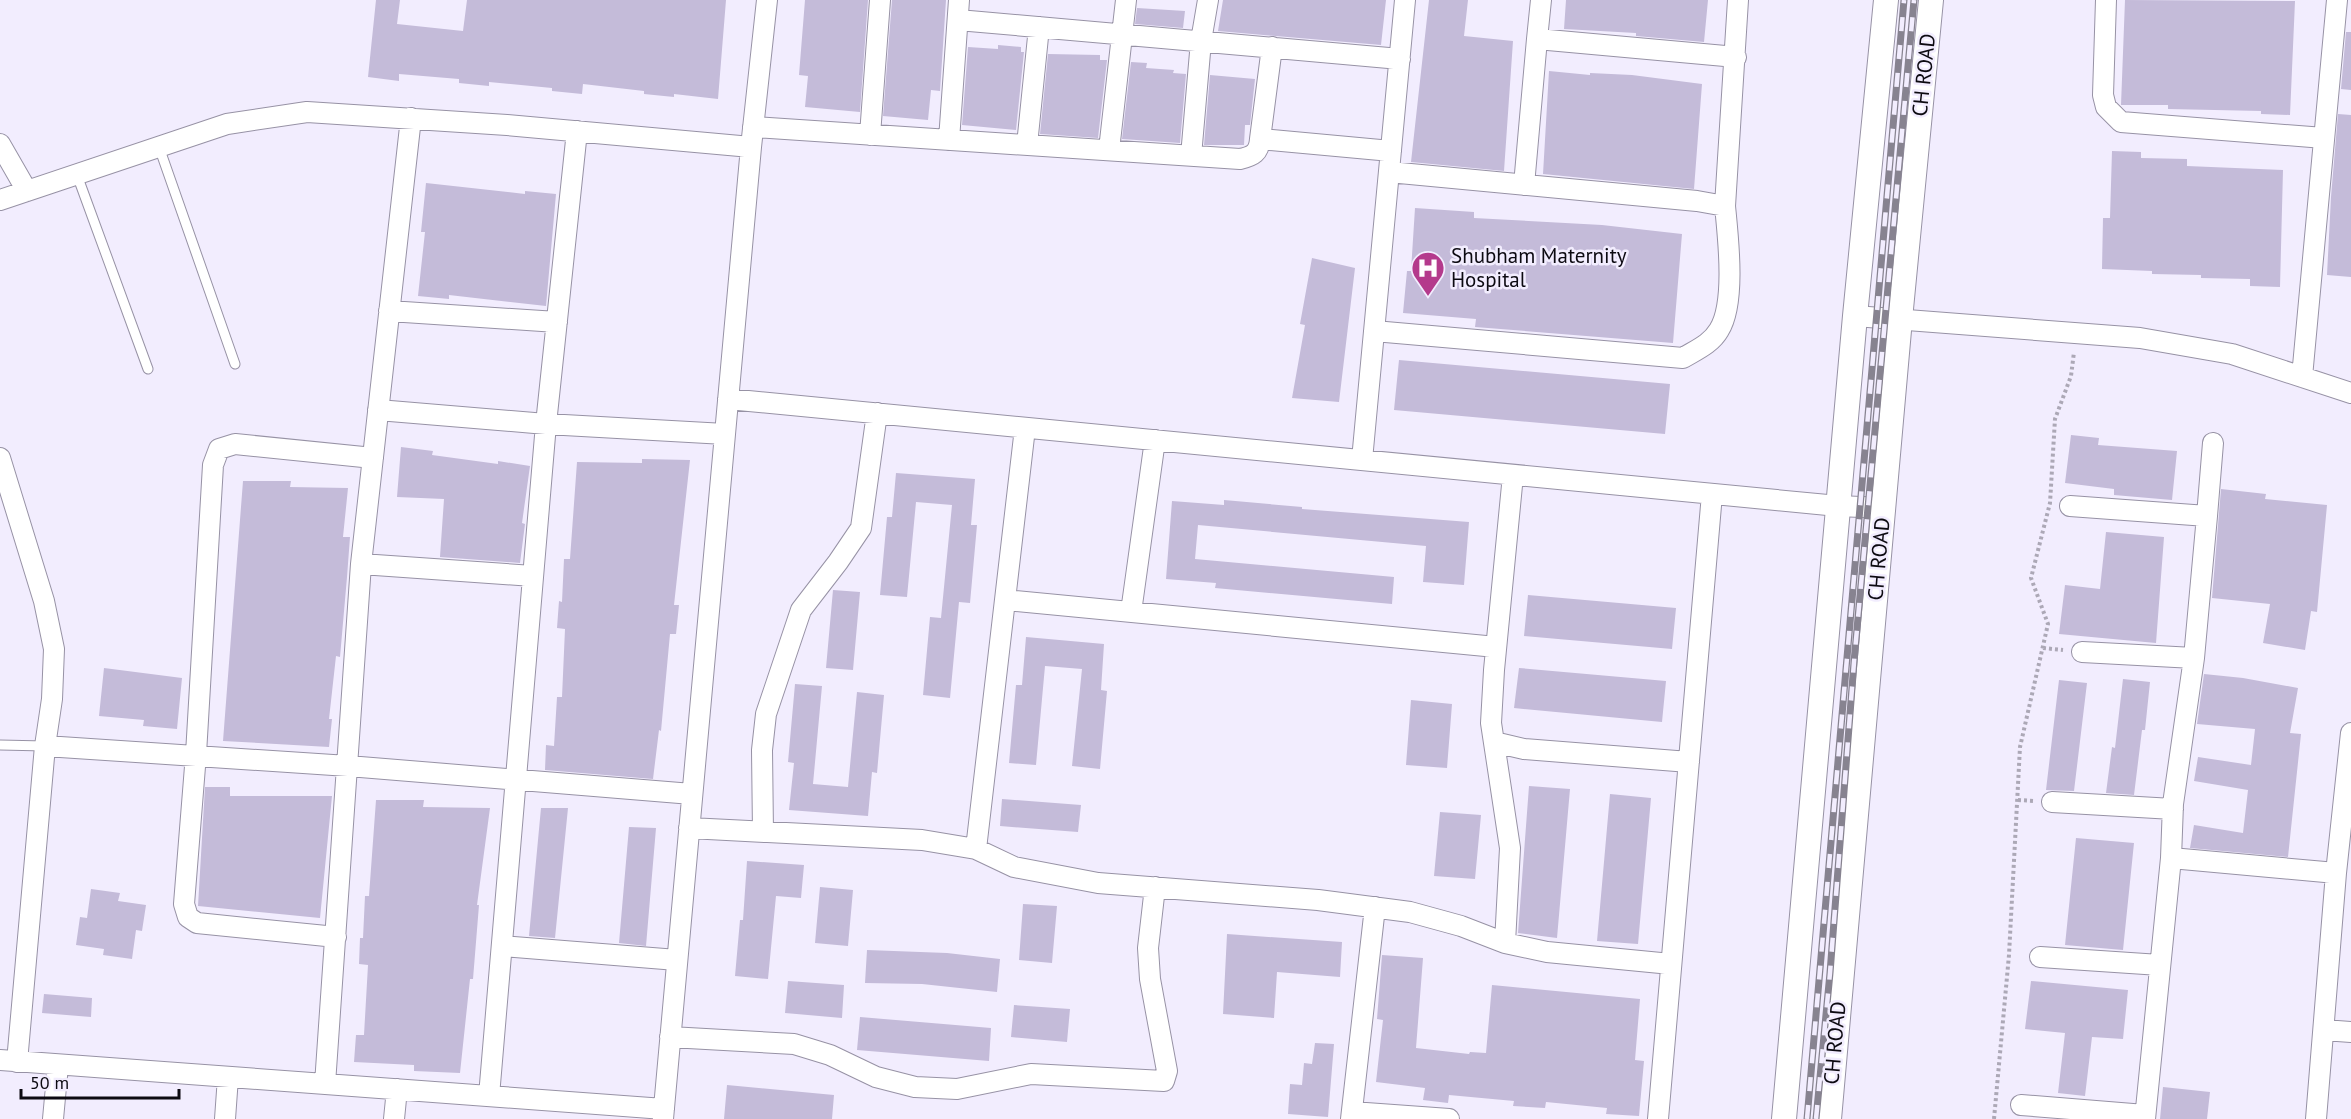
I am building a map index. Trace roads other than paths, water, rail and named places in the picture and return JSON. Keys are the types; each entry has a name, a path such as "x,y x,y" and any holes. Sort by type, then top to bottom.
{"street":[{"path":"1,468 44,601 54,649 52,699 9,1061 489,1096 663,1114 751,147 767,0"},
{"path":"870,135 880,0"},
{"path":"1109,150 1126,0"},
{"path":"1191,156 1201,41 1208,0"},
{"path":"1362,460 1405,0"},
{"path":"1524,185 1541,0"},
{"path":"1374,331 1683,358 1707,344 1720,330 1726,309 1730,259 1725,206 1738,0"},
{"name":"CH ROAD","path":"1784,1119 1855,316 1886,0"},
{"name":"CH ROAD","path":"1828,1119 1931,0"},
{"path":"2106,0 2103,95 2106,107 2121,122 2324,138"},
{"path":"2302,377 2337,0"},
{"path":"949,140 958,10 1039,27 1400,58"},
{"path":"1027,145 1039,27"},
{"path":"1537,39 1736,57"},
{"path":"753,127 1240,159 1252,157 1259,149 1272,47"},
{"path":"0,200 227,124 307,112 577,131 751,147"},
{"path":"325,1084 361,564 411,118"},
{"path":"489,1096 546,424 577,131"},
{"path":"1260,140 1391,152"},
{"path":"0,144 27,191"},
{"path":"1389,172 1697,201 1725,206"},
{"path":"389,311 557,322"},
{"path":"1855,316 2140,338 2232,354 2351,393"},
{"path":"728,399 1838,506 1884,508"},
{"path":"378,410 546,424 725,434"},
{"path":"763,832 762,750 766,714 801,610 861,528 877,413"},
{"path":"976,849 1025,428"},
{"path":"1131,612 1155,440"},
{"path":"2021,1105 2145,1117 2171,858 2173,809 2194,658 2213,443"},
{"path":"336,937 197,923 188,917 184,904 196,754 213,465 219,450 235,444 373,458"},
{"path":"1504,943 1510,849 1491,723 1513,475"},
{"path":"1658,1119 1712,494"},
{"path":"2070,506 2207,516"},
{"path":"361,564 533,576"},
{"path":"1005,600 1496,647"},
{"path":"2082,652 2194,658"},
{"path":"2316,1119 2336,873 2351,733"},
{"path":"1494,742 1524,749 1689,762"},
{"path":"45,746 348,765 692,794"},
{"path":"2052,802 2173,809"},
{"path":"689,828 922,840 976,849 1014,867 1098,882 1318,900 1410,912 1461,926 1504,943 1547,952 1671,964"},
{"path":"2171,858 2336,873"},
{"path":"670,1036 794,1044 830,1055 876,1077 915,1087 957,1089 1031,1074 1164,1081 1167,1071 1150,979 1148,948 1155,887"},
{"path":"1375,907 1352,1115 1449,1119"},
{"path":"502,946 677,960"},
{"path":"2040,957 2160,966"},
{"path":"2324,1029 2351,1032"},
{"path":"53,1119 58,1065"},
{"path":"225,1119 228,1077"},
{"path":"394,1119 397,1089"}],"lane":[{"path":"159,147 235,364"},
{"path":"76,174 148,369"},
{"path":"0,745 45,746"}],"railway":[{"path":"1807,1119 1904,0"},
{"path":"1816,1119 1830,973 1854,662 1914,0"}],"place":[{"name":"Shubham Maternity Hospital","path":"1428,297"}]}
